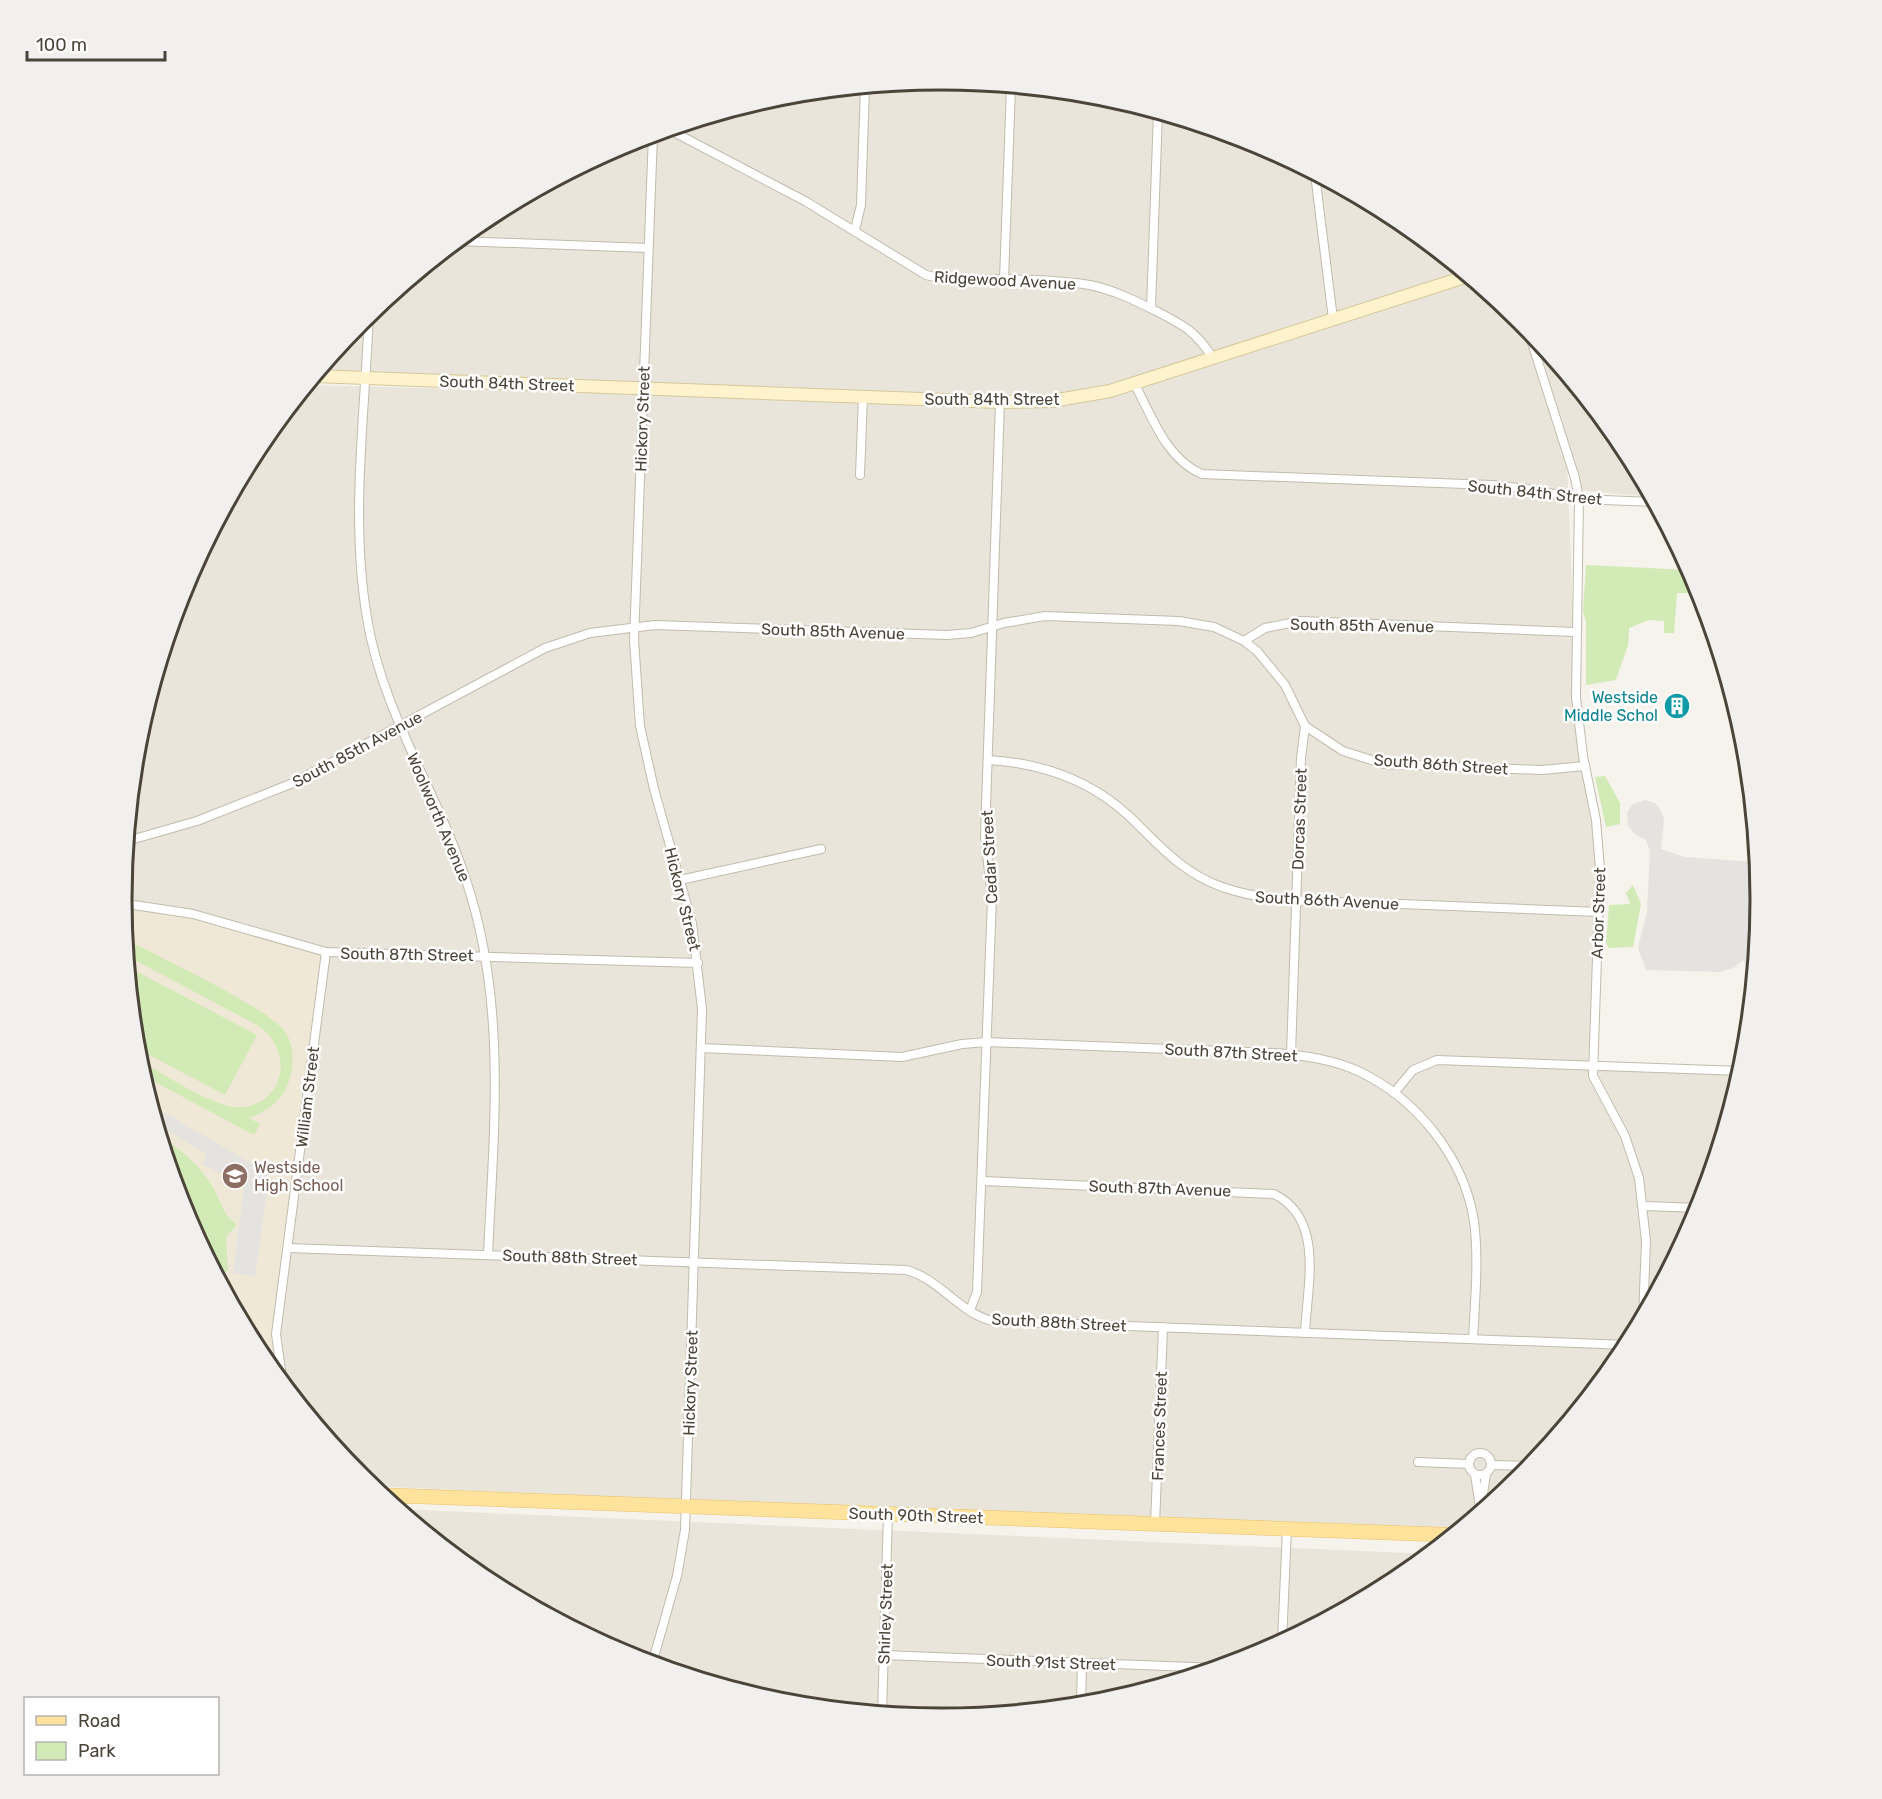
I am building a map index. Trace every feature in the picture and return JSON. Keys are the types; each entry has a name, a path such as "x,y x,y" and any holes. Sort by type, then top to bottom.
{"main road":[{"path":"1134,383 1460,279"},
{"name":"South 84th Street","path":"324,376 1000,402 1072,399 1134,383"},
{"name":"South 90th Street","path":"394,1496 1443,1535"}],"street":[{"path":"855,230 861,205 865,94"},
{"path":"1004,280 1011,94"},
{"path":"1151,308 1158,120"},
{"name":"Ridgewood Avenue","path":"678,134 855,230 926,275 943,279 1090,285 1118,293 1151,308 1195,333 1213,358"},
{"name":"Hickory Street","path":"653,144 635,680 640,726 654,789 692,923 698,963 701,1048 686,1507 677,1576 654,1656"},
{"path":"1316,182 1333,319"},
{"path":"470,241 648,248"},
{"name":"Woolworth Avenue","path":"368,328 360,516 362,582 376,659 400,727 455,848 473,900 485,956 493,1003 496,1052 488,1254"},
{"name":"Arbor Street","path":"1534,349 1575,478 1579,499 1575,697 1599,843 1599,912 1592,1065 1595,1083 1631,1152 1644,1206 1646,1241 1643,1303"},
{"name":"South 84th Street","path":"1134,383 1176,457 1190,469 1202,474 1491,485 1529,489 1579,499 1646,502"},
{"path":"860,475 863,397"},
{"name":"Cedar Street","path":"970,1310 977,1292 992,897 985,836 1000,402"},
{"name":"South 85th Avenue","path":"134,839 183,826 266,795 329,766 545,648 590,633 635,626 947,635 970,633 1045,616 1179,621 1214,627 1244,641 1265,628 1301,621 1575,632"},
{"path":"1244,641 1276,671 1305,726"},
{"name":"South 86th Street","path":"1305,726 1343,751 1384,764 1542,770 1585,766"},
{"name":"Dorcas Street","path":"1291,1054 1301,758 1305,726"},
{"name":"South 86th Avenue","path":"988,760 1034,765 1073,778 1113,802 1165,854 1197,876 1245,894 1296,901 1599,912"},
{"path":"680,880 821,849"},
{"name":"South 87th Street","path":"132,905 193,914 326,952 698,963"},
{"name":"William Street","path":"280,1366 276,1339 326,952"},
{"name":"South 87th Street","path":"701,1048 902,1057 962,1044 987,1042 1291,1054 1346,1066 1394,1093 1417,1112 1437,1137 1456,1168 1467,1195 1476,1248 1473,1339"},
{"path":"1394,1093 1413,1070 1437,1060 1732,1071"},
{"name":"South 87th Avenue","path":"982,1181 1265,1192 1283,1199 1297,1211 1306,1228 1309,1244 1305,1333"},
{"path":"1644,1206 1690,1208"},
{"name":"South 88th Street","path":"288,1248 906,1270 920,1275 970,1310 993,1321 1617,1345"},
{"name":"Frances Street","path":"1155,1524 1163,1327"},
{"path":"1479,1504 1475,1475 1469,1464 1472,1456 1481,1453 1489,1457 1492,1465"},
{"path":"1418,1462 1469,1464"},
{"path":"1492,1465 1518,1466"},
{"path":"1481,1502 1486,1474 1492,1465"},
{"path":"1475,1475 1486,1474"},
{"name":"Shirley Street","path":"882,1706 888,1514"},
{"path":"1282,1633 1287,1529"},
{"name":"South 91st Street","path":"883,1655 1197,1667"},
{"path":"1081,1696 1082,1663"}],"shaded area":[{"path":"941,90 1047,97 1151,118 1201,133 1299,173 1346,198 1391,226 1434,257 1513,327 1550,366 1583,407 1614,450 1643,496 1577,490 1567,460 1575,661 1600,869 1592,1065 1732,1071 1708,1160 1667,1258 1642,1304 1614,1349 1550,1433 1513,1472 1444,1534 385,1487 332,1433 299,1392 247,1315 133,938 133,847 138,794 147,742 174,639 215,541 268,450 299,407 317,385 934,401 324,376 369,327 448,257 491,226 536,198 583,173 681,133 731,118 835,97 888,92"},
{"path":"1645,800 1655,803 1661,811 1664,819 1661,849 1684,857 1749,861 1748,965 1743,960 1735,967 1721,972 1646,970 1638,948 1647,911 1650,851 1646,840 1636,835 1628,826 1627,813 1633,804"},
{"name":"Westside High School","path":"132,904 160,908 326,952 276,1334 281,1366 240,1304 215,1258 174,1160 159,1109 138,1005 133,952"},
{"path":"159,1110 267,1172 269,1180 255,1276 233,1273 244,1186 202,1164 207,1154 165,1129"},
{"path":"409,1510 1418,1554 1346,1601 1299,1626 1201,1666 1151,1681 1047,1702 941,1709 888,1707 835,1702 731,1681 681,1666 631,1647 583,1626 536,1601 491,1573"}],"green space":[{"path":"1586,565 1680,570 1690,593 1677,593 1674,633 1664,633 1664,621 1649,620 1629,628 1628,645 1616,680 1586,685 1586,621 1583,612"},
{"path":"1605,776 1620,803 1620,824 1606,827 1595,777"},
{"path":"1633,885 1641,904 1633,947 1609,948 1606,943 1609,905 1630,904 1626,893"},
{"path":"133,944 240,999 276,1023 286,1033 291,1043 290,1078 284,1092 275,1103 249,1118 260,1124 254,1135 152,1081 149,1066 223,1105 250,1106 264,1100 273,1090 279,1077 281,1063 278,1049 270,1036 257,1025 134,960"},
{"path":"135,971 257,1035 225,1095 146,1053"},
{"path":"169,1142 202,1171 225,1212 237,1225 226,1237 228,1271 223,1272 215,1258 193,1209"}],"place":[{"name":"Westside Middle Schol","path":"1677,706"},
{"name":"Westside High School","path":"235,1176"}]}
